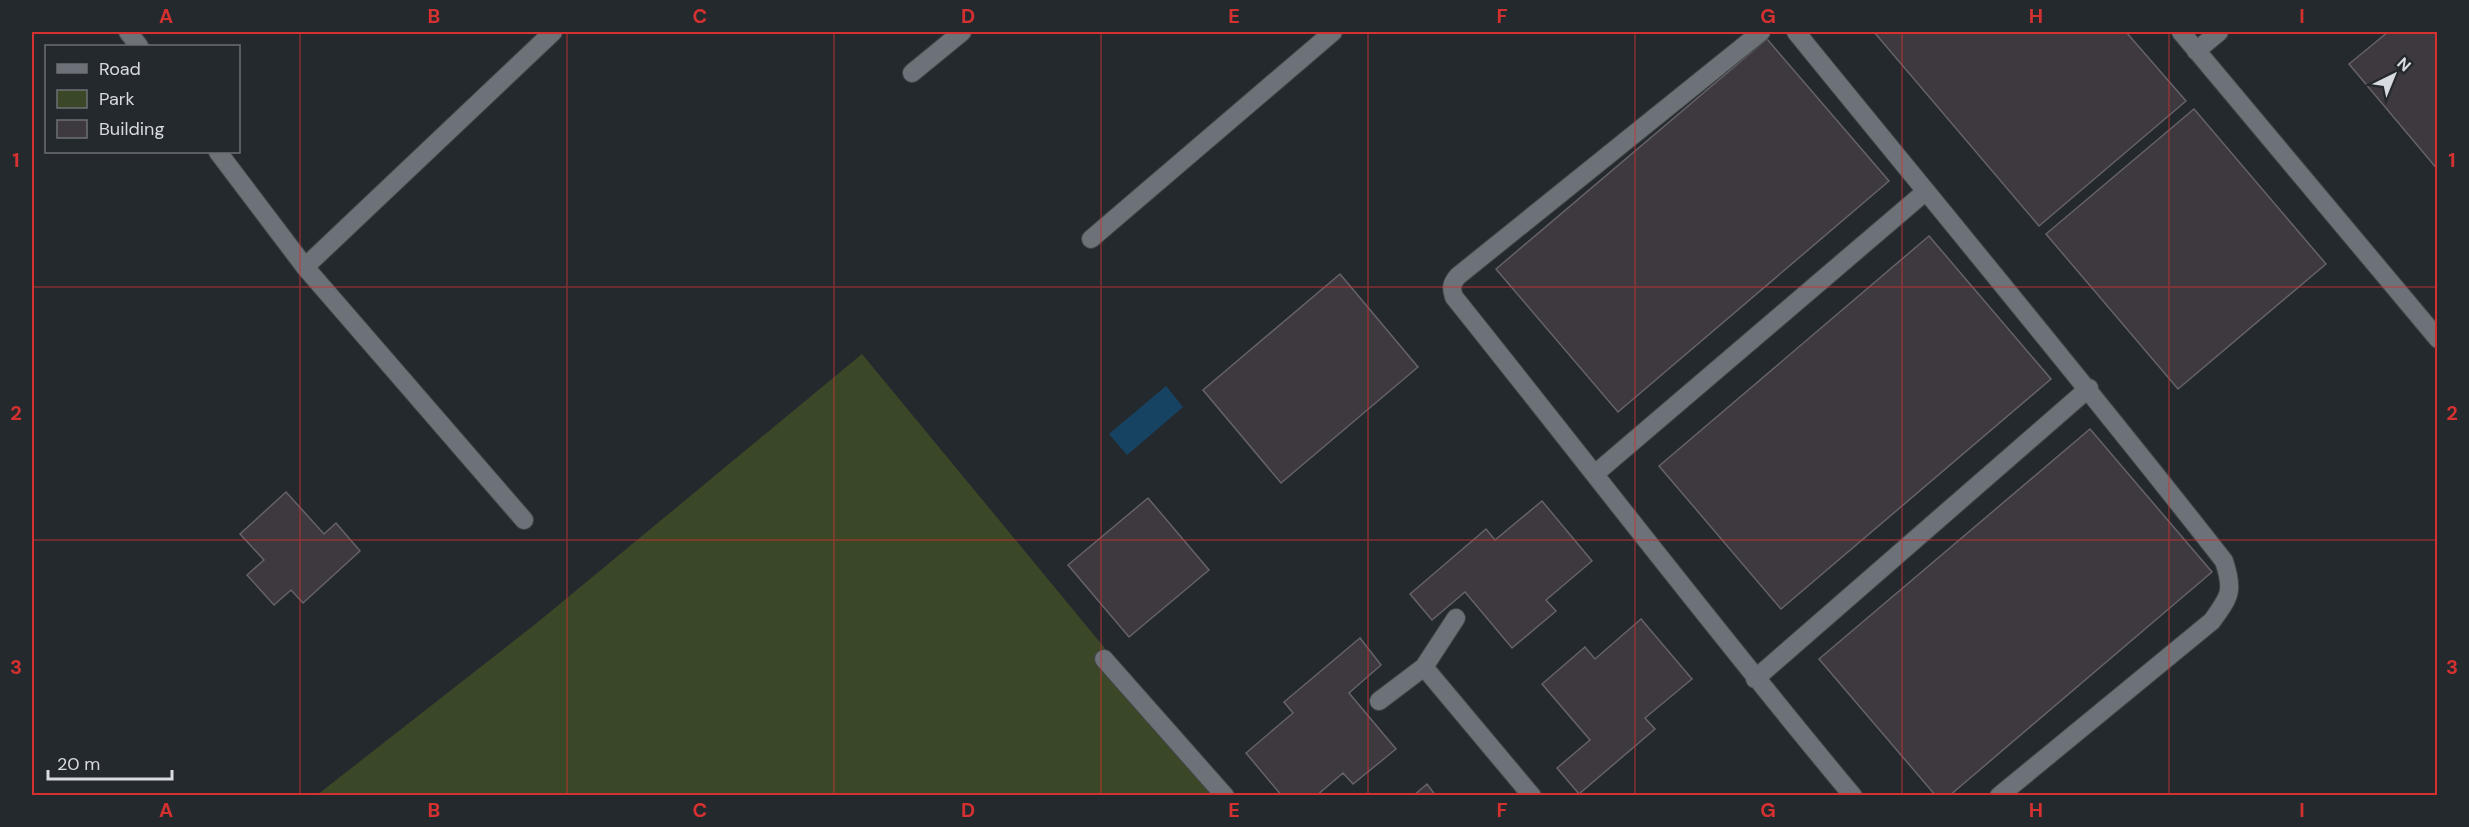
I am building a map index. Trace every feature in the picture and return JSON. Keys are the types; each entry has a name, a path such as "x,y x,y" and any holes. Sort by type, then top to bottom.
{"street":[{"path":"128,32 138,45"},
{"path":"305,267 553,32"},
{"path":"912,73 962,32"},
{"path":"1091,239 1333,32"},
{"path":"1761,32 1453,282 1451,288 1454,297 1596,473 1755,679 1852,795"},
{"path":"1796,32 1925,192 2089,388 2224,561 2231,583 2225,603 2212,621 1999,795"},
{"path":"2181,32 2438,339"},
{"path":"2196,51 2219,32"},
{"path":"219,153 305,267 524,520"},
{"path":"1596,473 1925,192"},
{"path":"1755,679 2089,388"},
{"path":"1379,701 1424,667 1456,618"},
{"path":"1104,659 1225,795"},
{"path":"1424,667 1532,795"}],"green space":[{"path":"862,354 1226,795 317,795 538,622"}],"water":[{"path":"1166,386 1183,407 1127,455 1109,434"}],"building":[{"path":"1874,32 2126,32 2186,101 2039,226"},
{"path":"2388,32 2438,32 2438,170 2349,64"},
{"path":"1767,39 1889,181 1618,412 1496,269"},
{"path":"2194,109 2326,264 2178,389 2046,234"},
{"path":"1929,236 2051,379 1781,609 1659,466"},
{"path":"1340,274 1418,367 1281,483 1203,390"},
{"path":"2090,429 2212,572 1949,796 1936,796 1819,659"},
{"path":"286,492 324,534 336,523 360,551 303,603 291,590 274,605 247,575 264,560 240,534"},
{"path":"1148,498 1209,570 1129,637 1068,565"},
{"path":"1542,501 1592,561 1546,600 1556,611 1512,648 1465,592 1432,620 1410,594 1486,529 1495,540"},
{"path":"1641,619 1692,679 1645,718 1655,729 1579,794 1557,768 1590,740 1542,684 1585,647 1595,659"},
{"path":"1360,638 1381,665 1349,693 1396,749 1353,784 1343,773 1316,796 1282,796 1246,753 1293,713 1284,702"},
{"path":"1427,784 1436,796 1413,796"}]}
